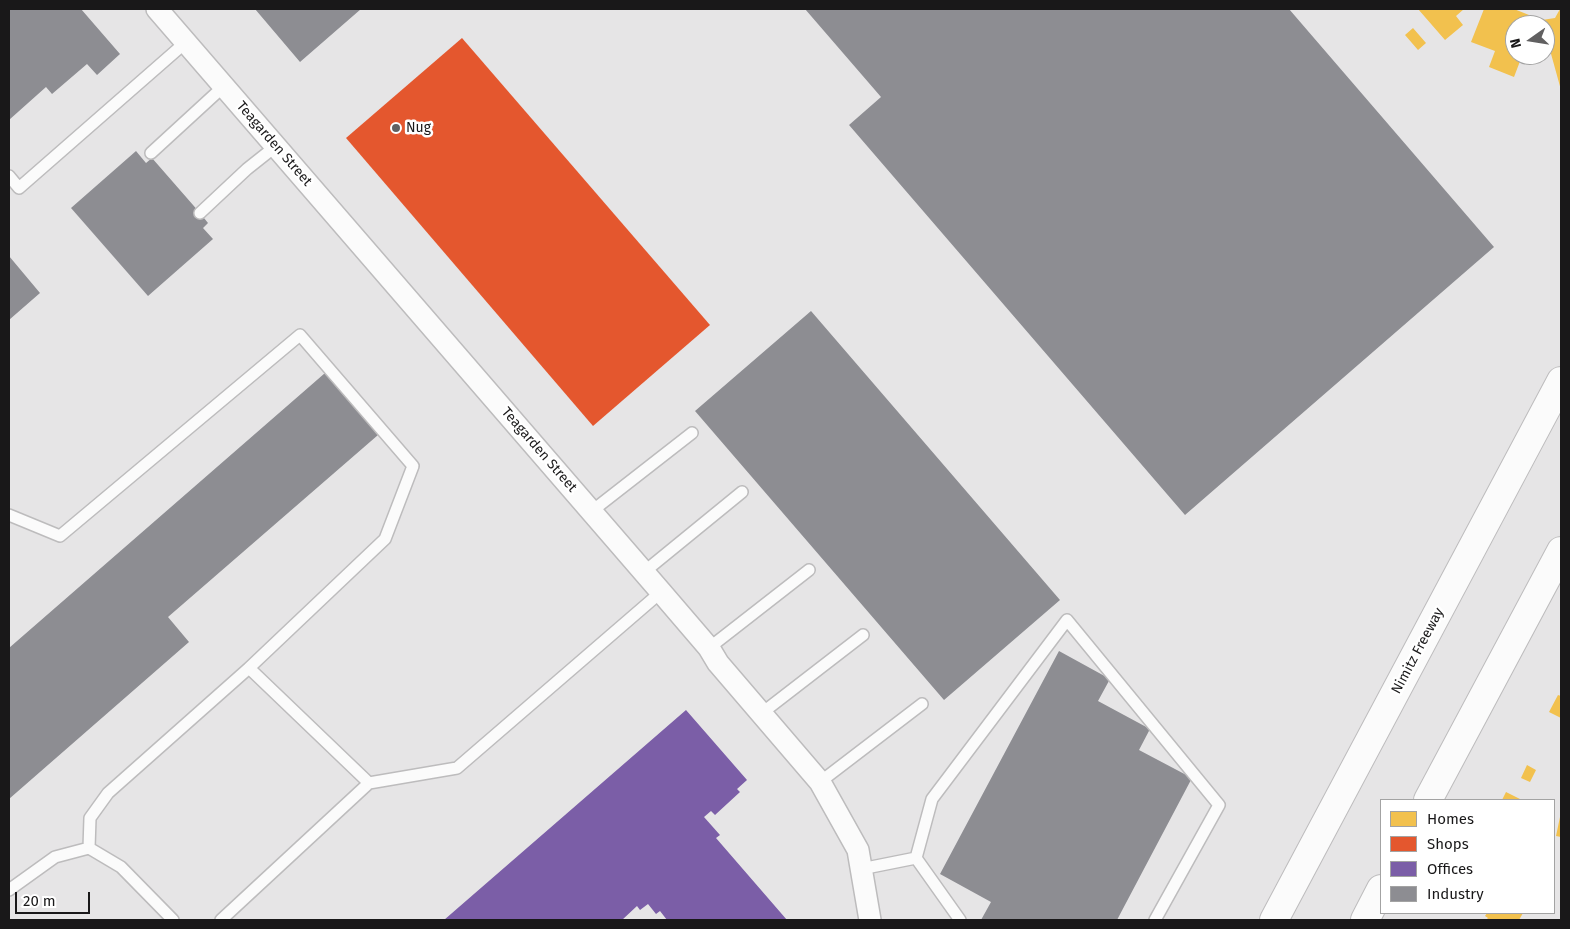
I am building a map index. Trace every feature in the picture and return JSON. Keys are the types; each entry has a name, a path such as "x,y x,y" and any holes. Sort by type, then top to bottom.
{"highway":[{"name":"Nimitz Freeway","path":"1274,920 1561,381"},
{"path":"1429,799 1561,551"},
{"path":"1365,920 1380,891"}],"street":[{"name":"Teagarden Street","path":"157,9 644,572 709,648 718,663 820,782 858,850 870,920"}],"lane":[{"path":"9,176 19,188 186,42"},
{"path":"151,153 224,86"},
{"path":"200,213 247,169 276,146"},
{"path":"9,516 60,536 300,335 413,466 384,539 249,668 108,793 90,818 89,848"},
{"path":"592,512 692,433"},
{"path":"644,572 742,492"},
{"path":"709,648 809,570"},
{"path":"221,920 369,783 457,768 661,592"},
{"path":"916,858 932,799 1067,620 1219,805 1154,920"},
{"path":"762,713 863,635"},
{"path":"249,668 369,783"},
{"path":"820,782 922,704"},
{"path":"9,890 55,858 89,848 121,867 173,920"},
{"path":"861,869 916,858"},
{"path":"916,858 960,920"}],"building: Homes":[{"path":"1418,9 1464,9 1456,16 1463,25 1445,40"},
{"path":"1484,9 1514,9 1529,15 1505,15 1505,65 1519,65 1514,77 1489,67 1495,51 1471,42"},
{"path":"1561,9 1561,90 1554,65 1555,18"},
{"path":"1413,28 1426,43 1418,50 1405,35"},
{"path":"1558,695 1561,696 1561,718 1549,712"},
{"path":"1527,765 1536,770 1530,782 1521,778"},
{"path":"1506,792 1520,799 1502,799"},
{"path":"1561,818 1561,837 1556,836"},
{"path":"1486,914 1522,914 1519,920 1486,920 1488,918 1485,916"}],"building: Shops":[{"path":"462,38 710,325 593,426 346,138"}],"building: Offices":[{"path":"686,710 747,780 737,789 740,792 715,815 711,811 704,817 720,835 716,838 787,920 667,920 660,911 656,914 648,904 640,910 637,906 622,920 444,920"}],"building: Industry":[{"path":"9,9 81,9 120,54 97,75 87,64 52,94 46,87 9,120"},
{"path":"255,9 361,9 300,62"},
{"path":"805,9 1289,9 1494,247 1185,515 849,125 881,97"},
{"path":"136,151 146,163 152,158 208,223 203,228 213,239 148,296 71,208"},
{"path":"9,256 40,293 9,320"},
{"path":"811,311 1060,600 944,700 695,411"},
{"path":"325,373 378,435 168,617 189,642 9,799 9,648"},
{"path":"1059,651 1110,679 1098,701 1150,729 1139,750 1192,778 1117,920 981,920 991,902 940,874"}],"place":[{"name":"Nug","path":"396,128"}]}
